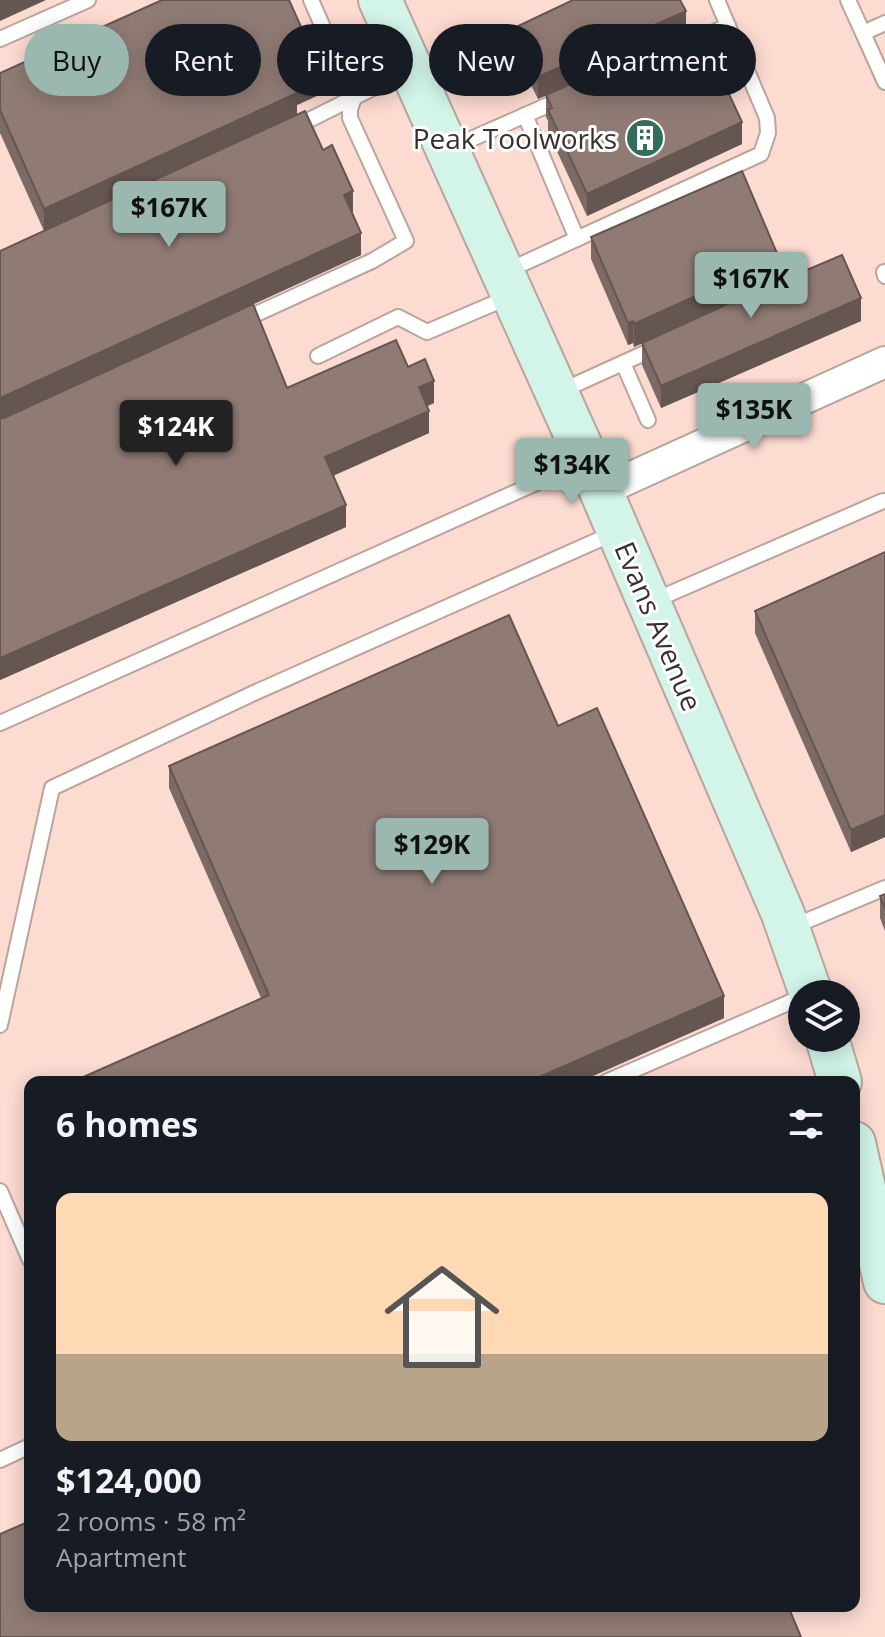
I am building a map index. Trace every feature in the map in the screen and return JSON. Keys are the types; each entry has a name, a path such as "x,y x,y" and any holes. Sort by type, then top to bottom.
{"main road":[{"name":"Evans Avenue","path":"380,0 390,24"},
{"name":"Evans Avenue","path":"413,75 594,476 788,929 806,980"},
{"path":"860,1157 876,1194 885,1282"}],"street":[{"path":"594,476 885,362"}],"lane":[{"path":"0,39 88,0"},
{"path":"229,327 372,261 406,241 350,118 354,98 311,0"},
{"path":"717,0 727,24"},
{"path":"848,0 885,82"},
{"path":"863,33 885,23"},
{"path":"318,356 398,317 427,332 577,239 761,154 768,133 767,118 756,92"},
{"path":"277,136 358,96"},
{"path":"447,149 569,96"},
{"path":"525,115 577,239"},
{"path":"557,393 666,343"},
{"path":"623,363 648,420"},
{"path":"0,723 594,476"},
{"path":"649,603 883,501"},
{"path":"0,1025 52,788 254,693 618,532"},
{"path":"788,929 885,888"},
{"path":"620,1076 788,1003"},
{"path":"0,1191 24,1246"},
{"path":"0,1460 24,1449"}],"shaded area":[{"path":"0,0 885,0 885,1637 0,1637"}],"building":[{"path":"162,0 289,0 300,24 277,24 277,96 290,96 44,209 0,110 0,73 24,62 24,96 129,96 129,24 109,24"},
{"path":"573,0 680,0 686,11 657,24 559,24 559,68 543,75 543,24 522,24"},
{"name":"Peak Toolworks","path":"559,89 559,96 730,96 742,122 587,194 548,110 552,108 546,95"},
{"path":"305,111 323,150 332,145 353,191 344,195 361,233 0,398 0,251"},
{"path":"742,171 779,258 634,324 633,321 628,323 591,237"},
{"path":"842,255 861,298 661,386 642,343"},
{"path":"253,304 287,388 396,340 408,367 425,359 434,381 419,387 429,411 325,457 346,505 0,658 0,418"},
{"path":"885,552 885,815 851,830 755,611"},
{"path":"509,615 558,726 597,708 724,996 542,1076 86,1076 269,995 169,766"},
{"path":"24,1524 24,1612 791,1612 801,1637 0,1637 0,1534"}],"place":[{"name":"Peak Toolworks","path":"645,138"}]}
